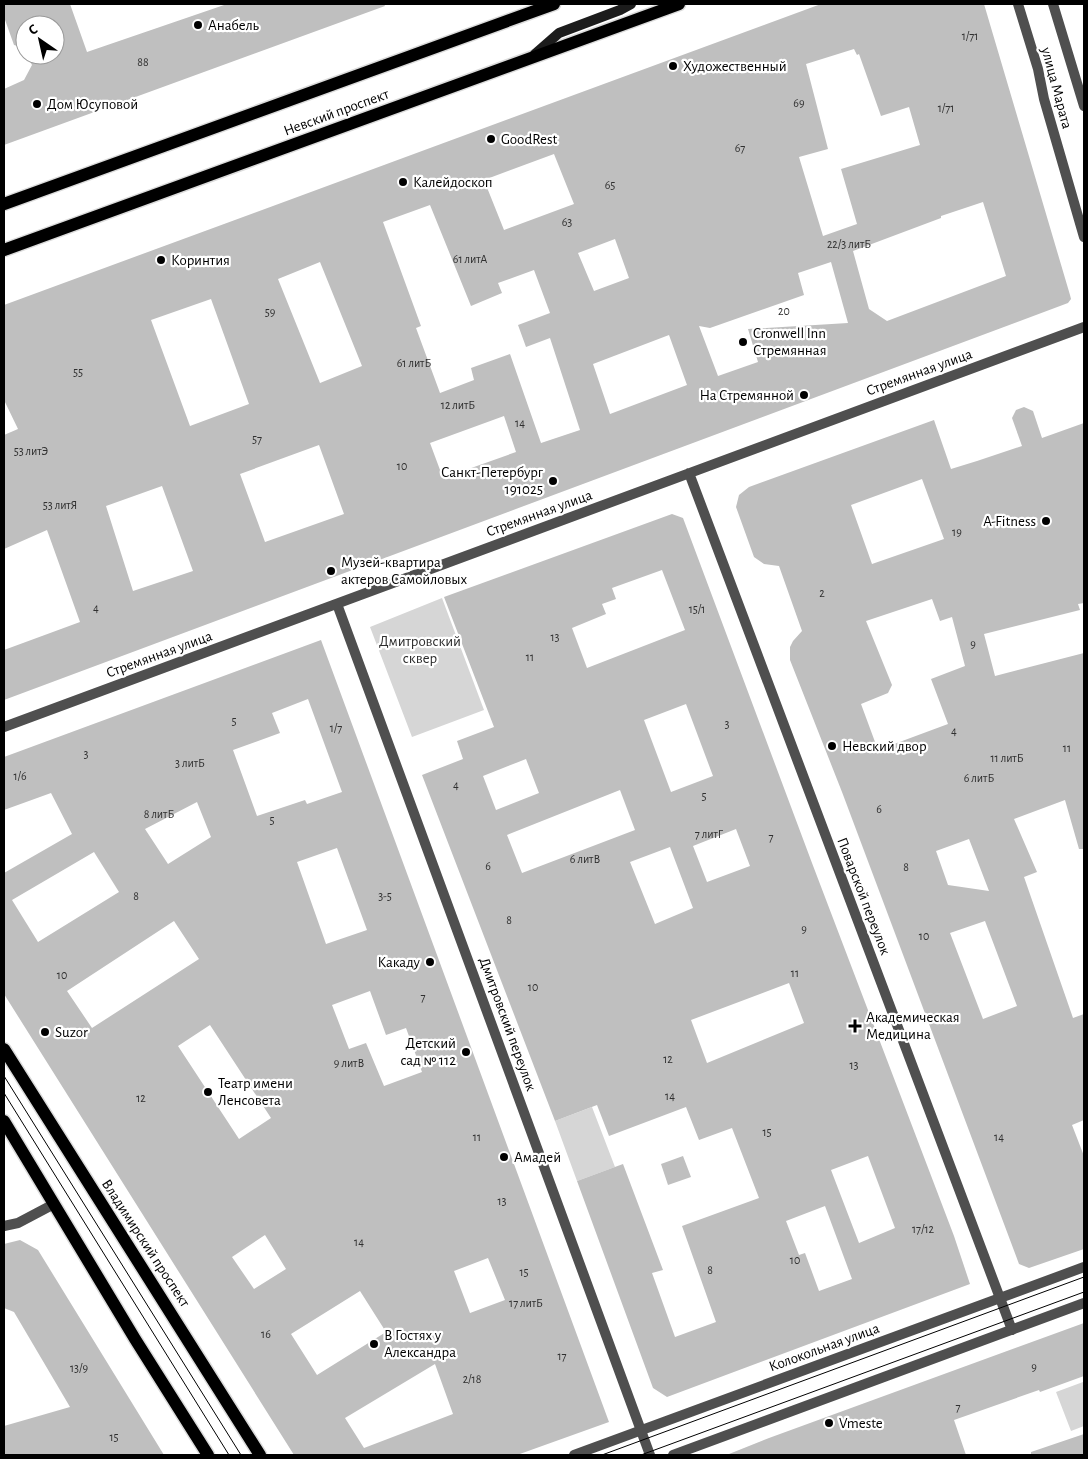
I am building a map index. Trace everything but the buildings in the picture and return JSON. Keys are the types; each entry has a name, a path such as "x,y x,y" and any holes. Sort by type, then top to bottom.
{"main road":[{"name":"Невский проспект","path":"4,204 554,4"},
{"path":"531,58 560,33 631,4"},
{"name":"Невский проспект","path":"4,250 679,4"},
{"name":"Владимирский проспект","path":"4,1049 260,1455"},
{"path":"4,1120 208,1455"}],"street":[{"name":"улица Марата","path":"1018,4 1038,69 1044,99 1084,237"},
{"name":"улица Марата","path":"1054,4 1084,106"},
{"name":"Стремянная улица","path":"4,728 1084,326"},
{"name":"Поварской переулок","path":"689,473 1012,1330"},
{"name":"Дмитровский переулок","path":"337,604 650,1455"},
{"path":"4,1226 18,1223 54,1204"},
{"name":"Колокольная улица","path":"574,1455 1084,1267"},
{"path":"673,1455 1084,1303"}],"green space":[{"name":"Дмитровский сквер","path":"442,598 484,710 412,737 370,627"},
{"path":"592,1107 615,1167 577,1181 555,1121"},
{"path":"1083,1382 1084,1426 1071,1431 1056,1392"}],"tram line":[{"path":"4,1076 241,1455"},
{"path":"4,1093 229,1455"},
{"path":"602,1455 1084,1277"},
{"path":"641,1455 1084,1292"}],"place":[{"name":"Анабель","path":"198,25"},
{"name":"Художественный","path":"673,66"},
{"name":"Дом Юсуповой","path":"37,104"},
{"name":"GoodRest","path":"491,139"},
{"name":"Калейдоскоп","path":"403,182"},
{"name":"Коринтия","path":"161,260"},
{"name":"Cronwell Inn Стремянная","path":"743,342"},
{"name":"На Стремянной","path":"804,395"},
{"name":"Санкт-Петербург 191025","path":"553,481"},
{"name":"A-Fitness","path":"1046,521"},
{"name":"Музей-квартира актеров Самойловых","path":"331,571"},
{"name":"Невский двор","path":"832,746"},
{"name":"Какаду","path":"430,962"},
{"name":"Академическая Медицина","path":"855,1026"},
{"name":"Suzor","path":"45,1032"},
{"name":"Детский сад № 112","path":"466,1052"},
{"name":"Театр имени Ленсовета","path":"208,1092"},
{"name":"Амадей","path":"504,1157"},
{"name":"В Гостях у Александра","path":"374,1344"},
{"name":"Vmeste","path":"829,1423"}]}
